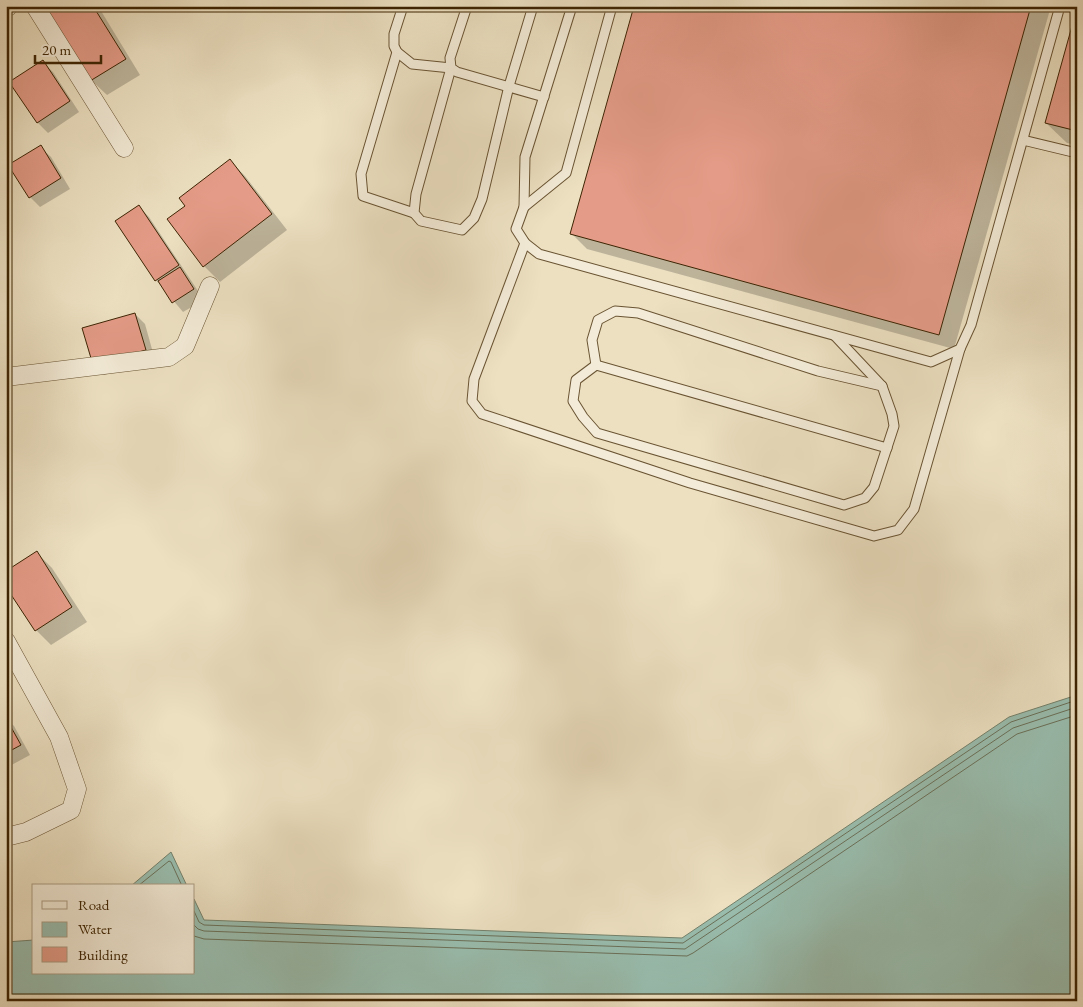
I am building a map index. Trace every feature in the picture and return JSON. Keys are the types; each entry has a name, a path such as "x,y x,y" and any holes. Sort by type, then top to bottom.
{"street":[{"path":"35,6 124,148"},
{"path":"6,377 169,358 185,346 210,286"},
{"path":"6,641 59,737 77,789 71,810 26,832 6,837"}],"lane":[{"path":"403,6 394,34 394,46 397,52 412,64 451,68 457,72 544,97"},
{"path":"414,213 416,194 451,68 450,58 467,6"},
{"path":"397,52 361,174 363,196 414,213 420,221 462,230 474,218 482,198 509,86 533,6"},
{"path":"572,6 525,157 524,207 516,230 524,243 539,254 931,362 960,348"},
{"path":"524,207 566,173 612,6"},
{"path":"524,243 474,379 472,401 482,414 690,482 874,536 898,530 914,509 960,348 972,325 1060,6"},
{"path":"1023,140 1077,153"},
{"path":"596,364 592,340 598,320 615,311 638,313 818,371 882,386"},
{"path":"596,364 576,380 574,401 582,417 598,434 844,505 865,498 874,487 894,426 892,414 882,386 835,336"},
{"path":"596,364 887,448"}],"water":[{"path":"1077,695 1077,997 1071,1001 6,1001 6,942 32,940 32,974 195,974 195,901 204,920 682,938 1009,717"},
{"path":"171,852 186,884 133,884"}],"building":[{"path":"45,6 93,6 126,59 90,81"},
{"path":"634,6 1031,6 939,335 570,234"},
{"path":"1077,8 1077,131 1045,123"},
{"path":"43,60 70,101 37,123 9,82"},
{"path":"41,145 61,178 29,198 8,165"},
{"path":"230,159 272,214 203,267 167,219 185,206 179,198"},
{"path":"139,205 179,265 155,281 115,221"},
{"path":"180,267 194,289 172,303 158,281"},
{"path":"135,313 146,350 93,365 82,328"},
{"path":"37,551 72,607 35,631 6,587 6,571"},
{"path":"6,718 21,745 6,753"}]}
